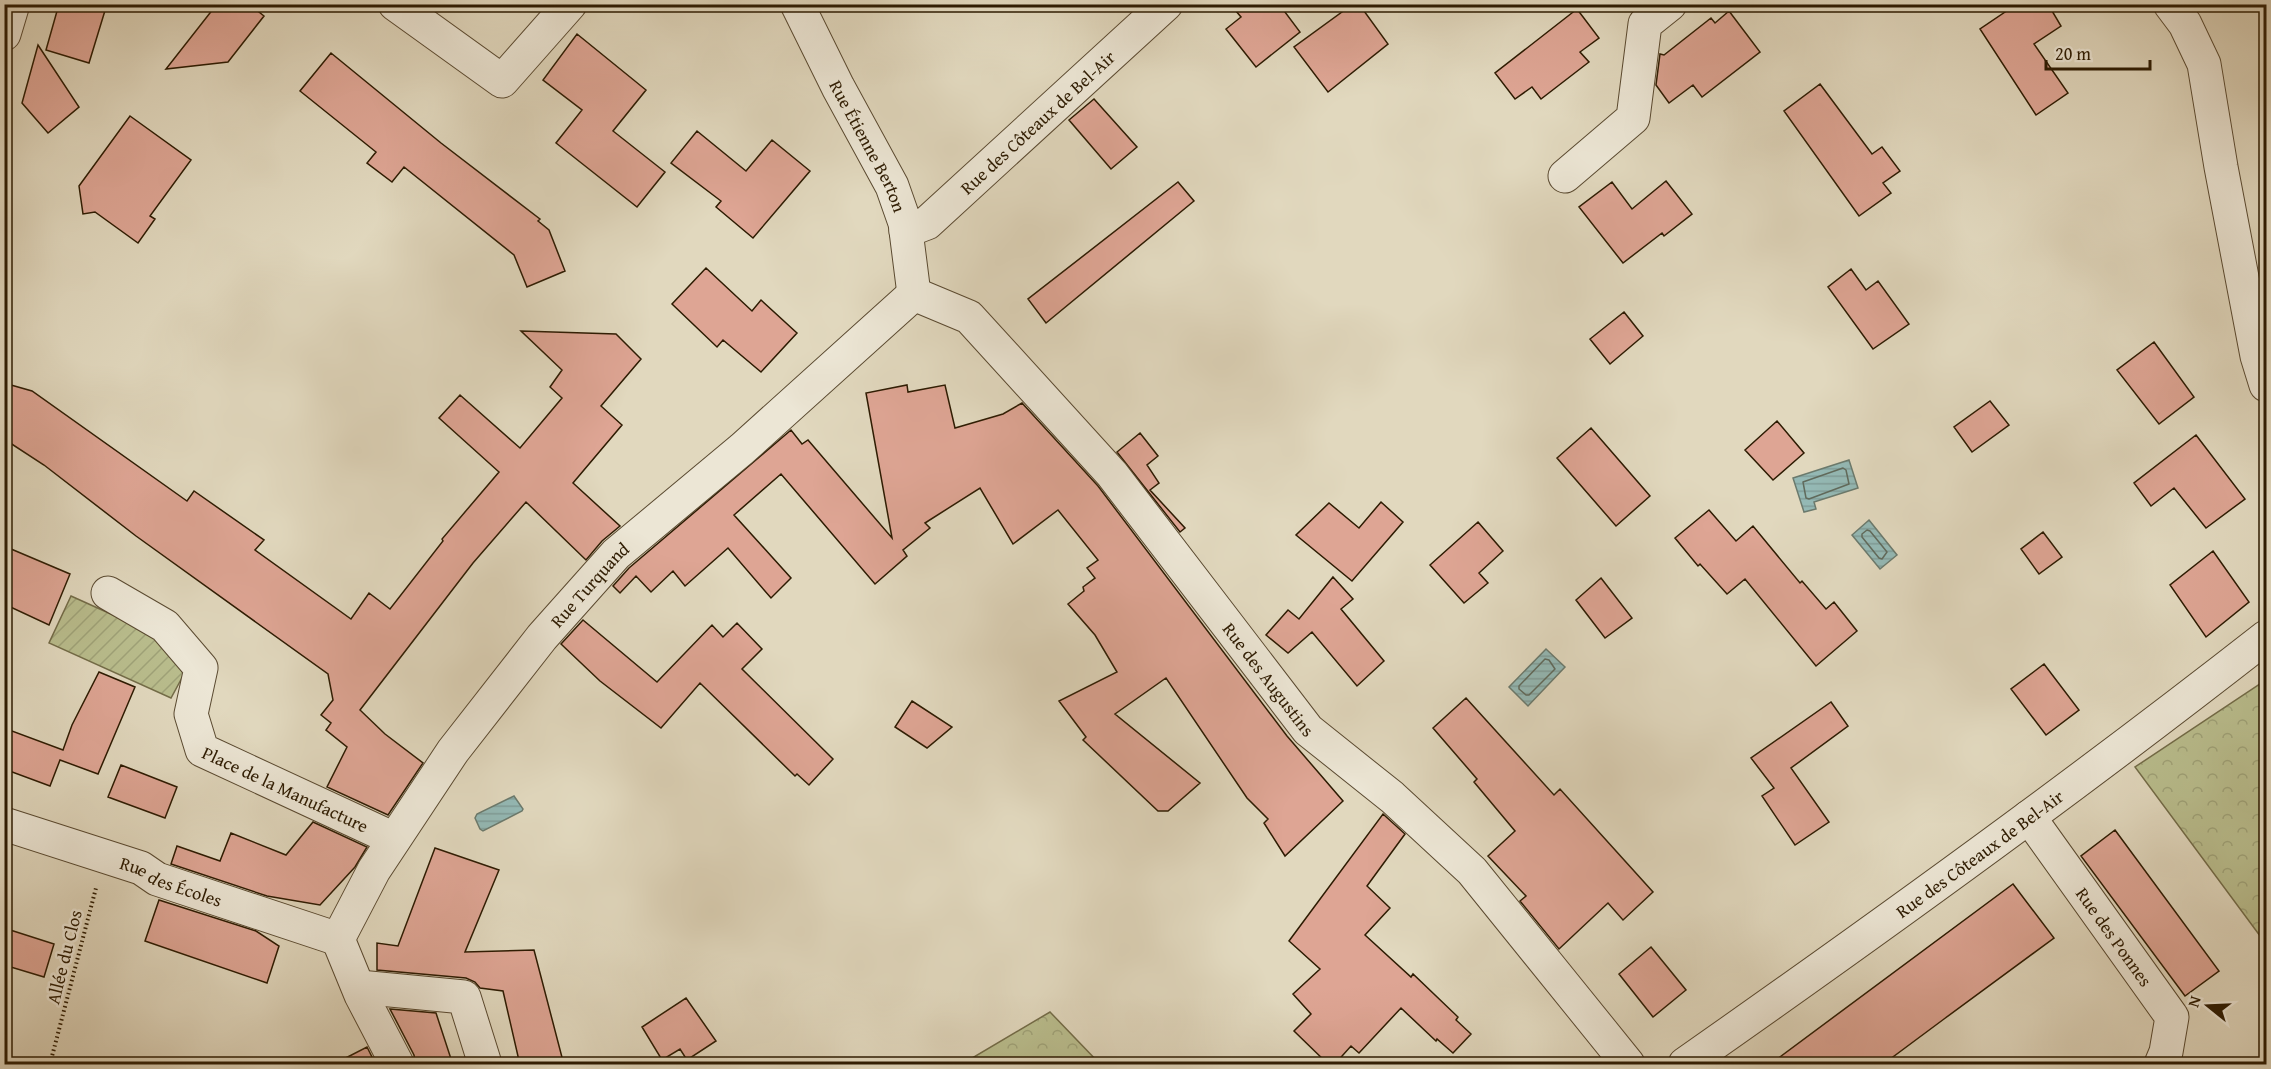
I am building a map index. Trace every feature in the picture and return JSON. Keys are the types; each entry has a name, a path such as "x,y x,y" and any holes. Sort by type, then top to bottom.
{"street":[{"path":"4,34 12,4"},
{"path":"396,4 502,81 570,4"},
{"name":"Rue Étienne Berton","path":"797,4 838,87 892,186 906,231 914,294"},
{"name":"Rue des Côteaux de Bel-Air","path":"906,231 927,223 1166,4"},
{"path":"1565,176 1633,118 1645,24 1670,4"},
{"path":"2170,4 2185,24 2204,64 2257,356 2266,385"},
{"name":"Rue Turquand","path":"338,939 374,870 460,742 542,637 616,554 742,449 914,294"},
{"name":"Rue des Augustins","path":"914,294 969,317 1112,474 1308,730 1392,797 1472,871 1628,1065"},
{"name":"Place de la Manufacture","path":"108,593 165,626 201,668 191,714 202,750 394,839"},
{"name":"Rue des Côteaux de Bel-Air","path":"1685,1065 1867,937 2266,637"},
{"name":"Rue des Ponnes","path":"2029,817 2172,1017 2166,1052 2160,1065"},
{"name":"Rue des Écoles","path":"4,824 141,868 157,879 338,939"},
{"path":"338,939 361,995 397,1065"},
{"path":"359,987 464,997 485,1065"}],"path":[{"name":"Allée du Clos","path":"50,1065 96,887 108,857"}],"green space":[{"path":"71,596 133,624 167,647 184,674 171,698 49,643"},
{"path":"2266,680 2266,944 2135,767"},
{"path":"1050,1012 1100,1064 962,1064"}],"water":[{"path":"1849,460 1858,488 1814,502 1816,509 1804,512 1793,478"},
{"path":"1869,520 1897,555 1880,569 1852,535"},
{"path":"1546,649 1565,667 1528,706 1509,687"},
{"path":"514,796 523,809 522,811 483,831 480,829 475,818 477,814"}],"building":[{"path":"59,4 107,4 89,63 46,50"},
{"path":"217,4 249,4 264,16 228,62 166,69"},
{"path":"1230,4 1279,4 1300,32 1256,67 1226,29 1241,17"},
{"path":"1353,4 1359,4 1388,44 1328,92 1294,47"},
{"path":"2017,4 2048,4 2061,26 2034,44 2068,93 2036,115 1980,29"},
{"path":"1577,9 1599,38 1580,52 1589,62 1541,99 1532,87 1515,99 1495,73"},
{"path":"1729,11 1760,52 1702,97 1693,85 1669,103 1656,85 1660,54 1664,55 1711,18 1715,23"},
{"path":"577,34 646,90 613,131 665,172 637,207 556,143 582,110 543,80"},
{"path":"38,45 79,107 48,133 22,103"},
{"path":"331,53 441,143 540,219 538,221 549,230 565,271 527,287 514,255 404,167 392,182 367,163 376,152 300,91"},
{"path":"1820,84 1872,154 1882,147 1900,171 1883,183 1891,193 1859,216 1784,111"},
{"path":"1094,99 1137,147 1111,169 1069,120"},
{"path":"130,116 191,160 150,216 155,219 138,243 95,212 83,214 79,186"},
{"path":"697,131 746,171 772,140 810,171 753,238 716,207 721,201 671,163"},
{"path":"1666,181 1692,214 1664,236 1662,233 1623,263 1579,207 1612,182 1632,209"},
{"path":"1178,182 1194,201 1046,323 1028,299"},
{"path":"706,268 752,311 761,300 797,333 761,372 723,340 717,347 672,304"},
{"path":"1851,269 1866,290 1878,281 1909,324 1873,349 1828,287"},
{"path":"1624,312 1643,336 1610,364 1590,339"},
{"path":"521,331 616,334 641,359 601,406 622,425 573,483 620,526 602,541 586,560 526,502 473,563 360,710 385,734 423,763 388,815 327,787 347,747 326,730 331,723 321,715 333,700 328,674 136,536 44,465 4,439 4,383 32,391 187,501 194,491 264,540 255,550 351,619 369,593 390,609 443,541 442,539 499,472 439,418 460,395 520,448 562,398 550,387 562,370"},
{"path":"2154,342 2194,397 2159,424 2117,370"},
{"path":"907,385 908,392 945,385 955,428 1003,414 1022,403 1098,486 1287,736 1343,801 1285,856 1264,823 1268,819 1247,798 1166,678 1115,714 1200,783 1168,811 1158,811 1083,740 1086,737 1059,701 1117,672 1095,635 1068,604 1084,591 1083,587 1095,578 1087,568 1098,560 1058,510 1013,544 980,488 925,523 930,528 903,550 907,556 875,584 781,474 734,515 791,578 771,598 728,548 685,586 673,571 651,592 636,576 620,593 613,586 629,568 791,430 802,444 808,440 892,538 866,393"},
{"path":"1990,401 2009,425 1972,452 1954,427"},
{"path":"1777,421 1804,453 1773,480 1745,450"},
{"path":"1591,428 1650,496 1616,526 1557,458"},
{"path":"1140,433 1158,456 1147,465 1159,483 1150,490 1185,528 1180,532 1117,452"},
{"path":"2196,435 2245,499 2206,528 2174,488 2151,506 2134,483"},
{"path":"1381,502 1403,522 1352,581 1296,535 1329,503 1359,528"},
{"path":"1709,510 1736,541 1753,526 1800,583 1802,581 1826,609 1834,602 1857,631 1816,666 1745,579 1727,594 1700,564 1698,566 1675,538"},
{"path":"1478,522 1503,551 1479,573 1488,583 1464,603 1430,565"},
{"path":"2043,532 2062,557 2039,574 2021,549"},
{"path":"4,546 70,574 49,625 4,604"},
{"path":"2213,551 2249,602 2206,637 2170,585"},
{"path":"1333,577 1353,599 1341,609 1384,661 1357,686 1312,632 1288,653 1266,635 1288,610 1299,619"},
{"path":"1601,578 1632,618 1605,638 1576,600"},
{"path":"583,620 657,682 712,625 723,637 737,623 762,649 742,669 833,759 809,785 797,774 795,776 700,683 661,728 600,681 561,644"},
{"path":"2044,664 2079,710 2046,735 2011,689"},
{"path":"99,672 135,687 98,774 60,760 50,786 4,769 4,728 63,750 72,725"},
{"path":"1466,698 1554,795 1560,789 1653,892 1623,920 1608,903 1559,949 1520,901 1526,896 1488,856 1515,831 1474,782 1477,779 1433,728"},
{"path":"912,701 952,727 927,748 895,727"},
{"path":"1831,702 1848,726 1791,768 1829,822 1795,845 1762,796 1774,788 1751,758"},
{"path":"121,765 177,787 165,818 108,797"},
{"path":"1383,814 1405,834 1367,886 1390,908 1365,935 1411,977 1413,974 1458,1017 1456,1020 1471,1034 1453,1053 1437,1039 1436,1041 1401,1008 1359,1053 1351,1046 1334,1065 1329,1065 1294,1031 1311,1014 1293,994 1320,969 1289,941"},
{"path":"313,822 367,847 355,867 320,905 267,896 171,864 177,846 220,861 231,833 286,855"},
{"path":"2115,830 2219,971 2185,996 2081,856"},
{"path":"435,848 499,870 465,952 534,950 564,1065 520,1065 503,991 480,988 475,982 466,978 377,970 377,943 398,946"},
{"path":"2013,884 2054,938 1882,1065 1769,1065"},
{"path":"159,900 256,931 279,946 267,983 145,941"},
{"path":"4,928 54,944 44,977 4,965"},
{"path":"1651,947 1686,990 1653,1017 1619,974"},
{"path":"686,998 716,1041 687,1060 680,1049 662,1060 642,1027"},
{"path":"390,1009 436,1013 453,1065 416,1065 414,1055"},
{"path":"367,1047 376,1065 332,1065"}]}
